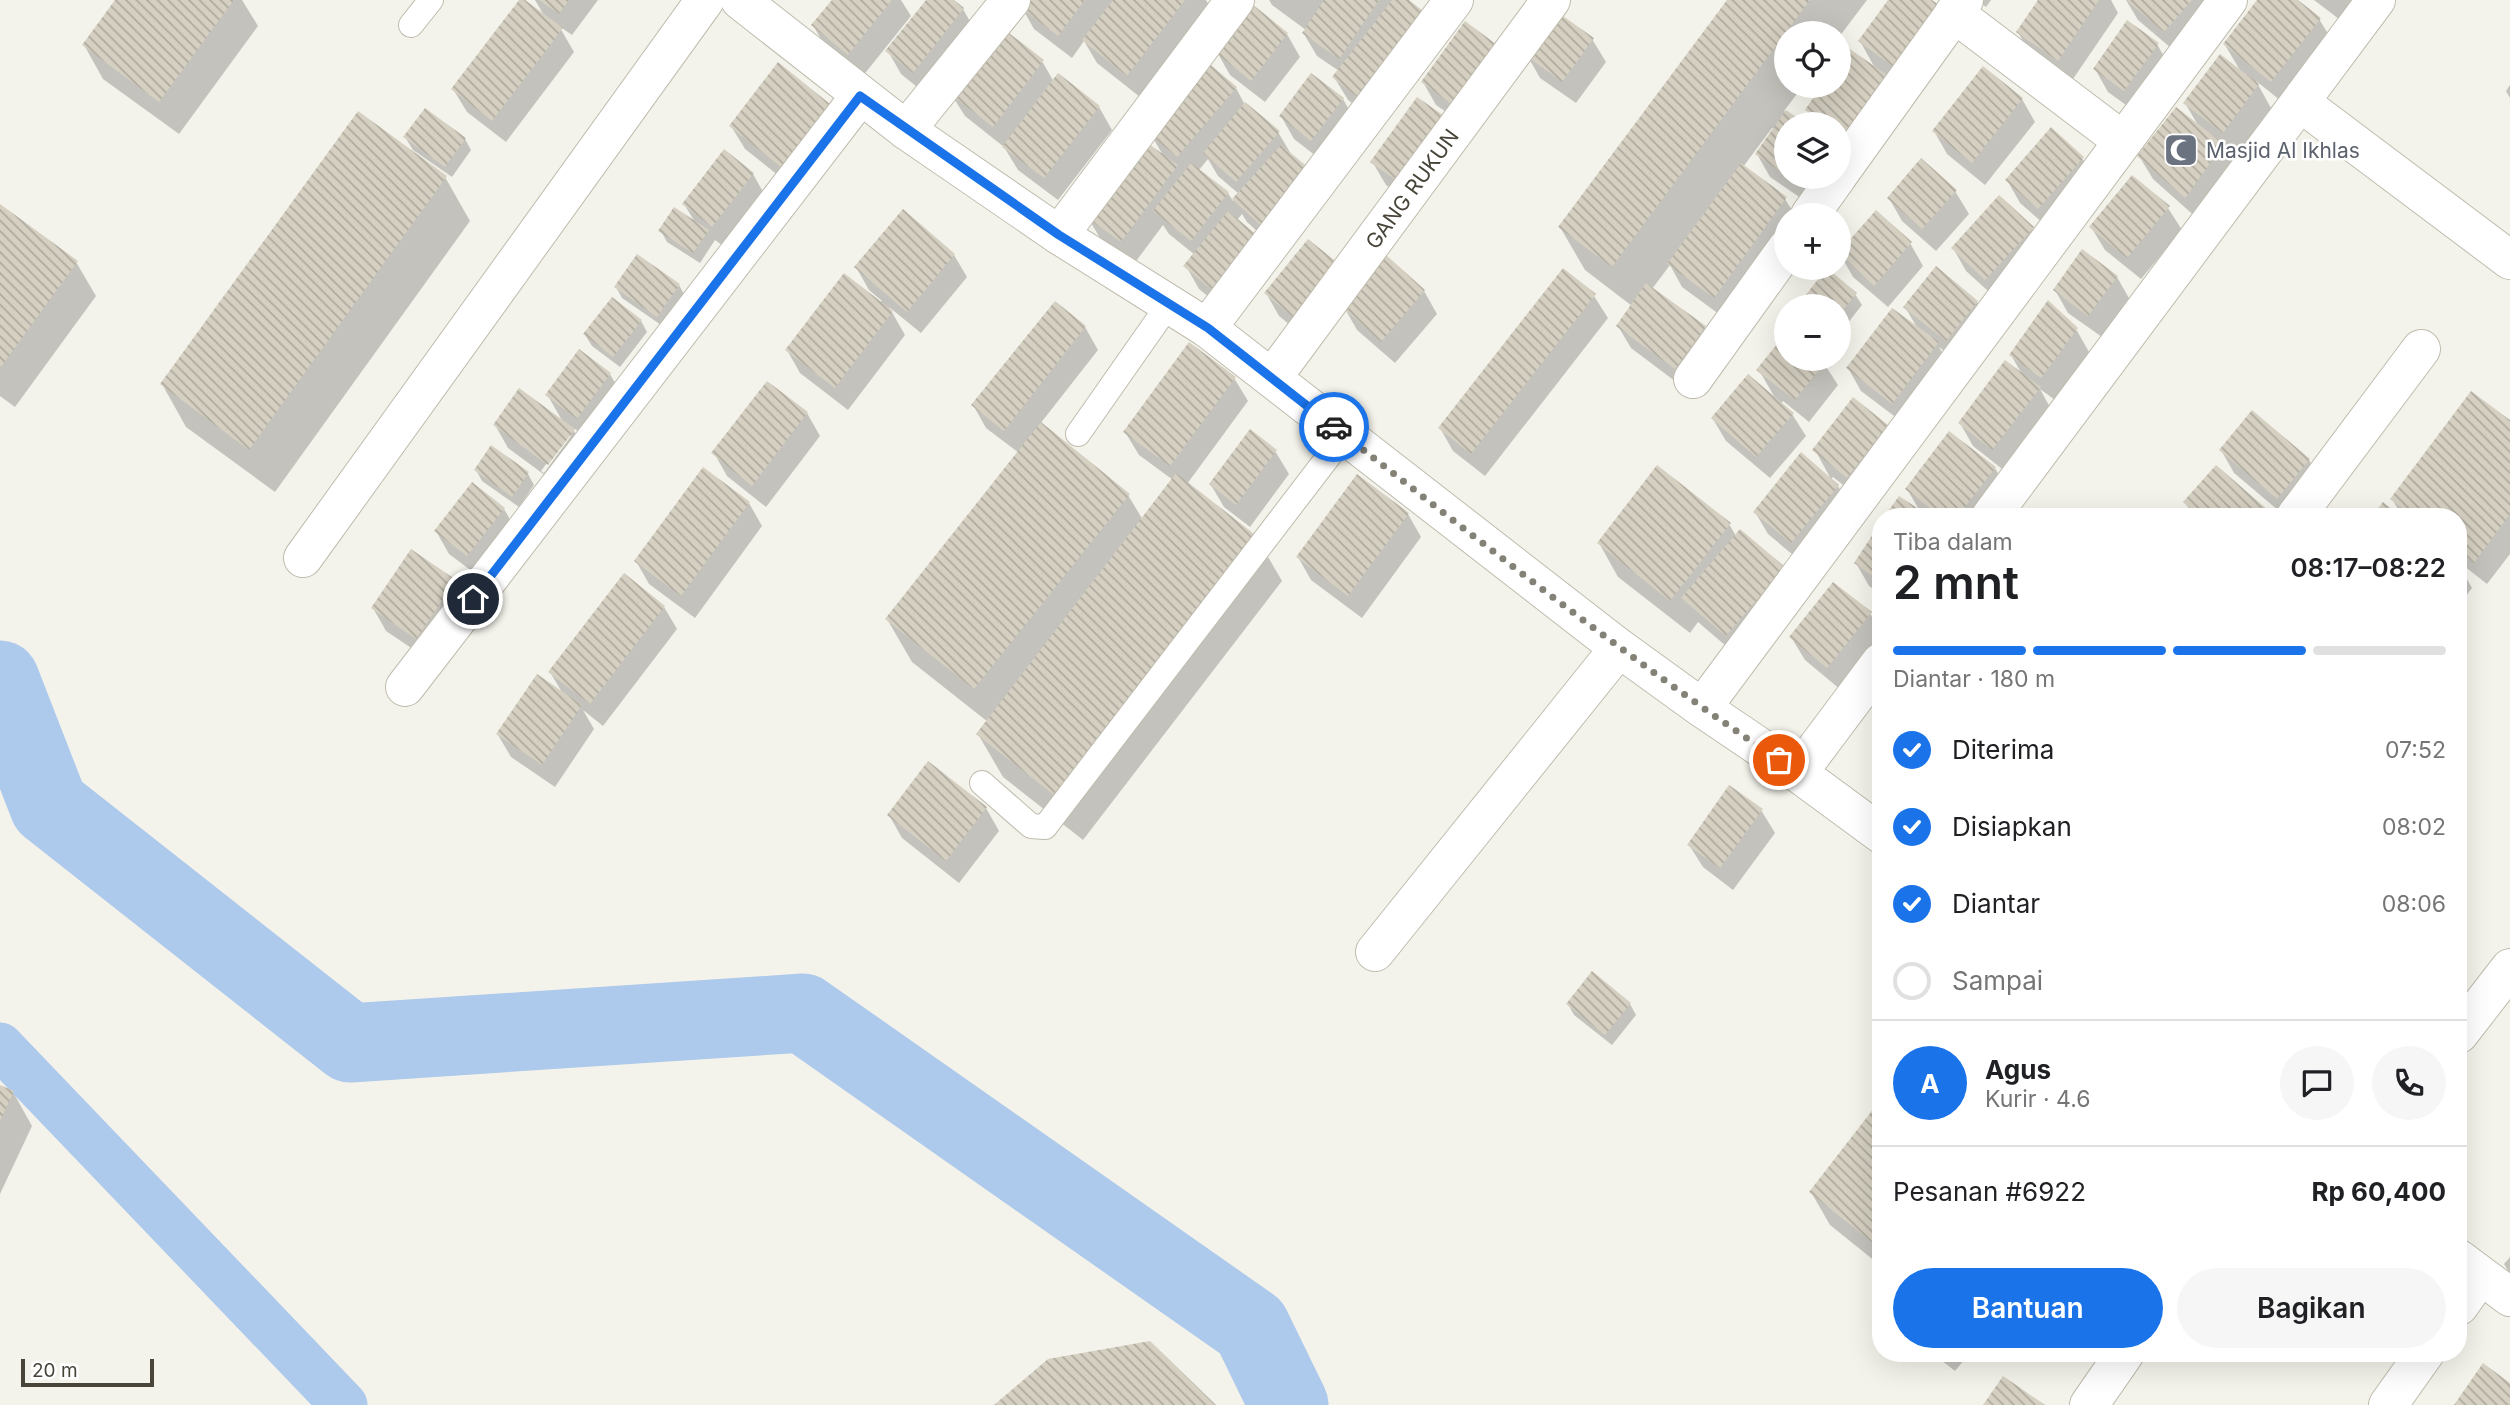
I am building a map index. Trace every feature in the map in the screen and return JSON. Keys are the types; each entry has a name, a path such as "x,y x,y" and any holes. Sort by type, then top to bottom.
{"street":[{"path":"303,558 705,0"},
{"path":"740,0 906,130 1059,235 1208,328 1619,648 1872,827"},
{"path":"906,130 1011,0"},
{"path":"1059,235 1235,0"},
{"path":"1208,328 1454,0"},
{"name":"GANG RUKUN","path":"1272,378 1551,0"},
{"path":"1702,708 2228,0"},
{"path":"1997,508 2376,0"},
{"path":"1851,157 1959,6 2123,141"},
{"path":"405,687 860,96"},
{"path":"2301,103 2510,260"},
{"path":"1693,379 1774,266"},
{"path":"2302,508 2421,349"},
{"path":"1375,952 1619,648"},
{"path":"1798,773 1872,674"},
{"path":"2467,1024 2510,968"},
{"path":"2089,1405 2119,1362"},
{"path":"2388,1405 2419,1362"}],"lane":[{"path":"411,25 431,0"},
{"path":"1078,434 1169,304"},
{"path":"982,783 1031,826 1045,827 1345,435"}],"building":[{"path":"115,0 234,0 159,102 82,45"},
{"path":"519,0 525,0 563,28 492,121 451,89"},
{"path":"539,0 569,0 559,14"},
{"path":"832,0 892,0 848,55 811,25"},
{"path":"926,0 954,0 964,8 913,73 885,51"},
{"path":"1023,0 1085,0 1058,36 1019,6"},
{"path":"1113,0 1185,0 1127,76 1082,40"},
{"path":"1324,0 1379,0 1339,59 1302,33"},
{"path":"1392,0 1409,0 1432,18 1366,104 1332,77"},
{"path":"1727,0 1810,0 1794,21 1774,21 1774,49 1612,267 1558,227"},
{"path":"1888,0 1932,0 1943,8 1898,70 1858,41"},
{"path":"2038,0 2099,0 2058,61 2016,32"},
{"path":"2126,0 2192,0 2164,32"},
{"path":"2257,0 2298,0 2321,18 2271,82 2223,44"},
{"path":"1252,4 1288,33 1251,81 1215,52"},
{"path":"1556,11 1594,38 1562,82 1525,55"},
{"path":"2127,20 2159,43 2124,91 2093,69"},
{"path":"1465,21 1500,47 1457,108 1421,82"},
{"path":"1000,26 1044,60 993,127 949,93"},
{"path":"1851,50 1894,80 1852,142 1851,112 1805,110 1813,98 1851,98"},
{"path":"2220,54 2259,84 2223,133 2183,103"},
{"path":"1206,61 1237,87 1177,157 1146,131"},
{"path":"778,62 830,104 781,167 729,126"},
{"path":"1983,66 2023,98 1972,163 1932,131"},
{"path":"1058,73 1100,106 1044,178 1002,147"},
{"path":"1311,73 1344,98 1311,141 1279,116"},
{"path":"1417,97 1450,120 1403,185 1370,162"},
{"path":"1245,102 1280,131 1236,182 1203,153"},
{"name":"Masjid Al Ikhlas","path":"2176,107 2224,144 2185,198 2137,156"},
{"path":"425,108 466,138 445,167 403,137"},
{"path":"358,111 447,176 249,450 160,384"},
{"path":"1774,127 1774,167 1755,154"},
{"path":"2051,127 2084,157 2038,209 2005,180"},
{"path":"1142,139 1178,165 1121,242 1085,216"},
{"path":"1281,145 1315,173 1267,231 1232,199"},
{"path":"724,149 754,173 712,227 682,204"},
{"path":"1921,158 1957,190 1922,229 1887,198"},
{"path":"1191,163 1229,192 1191,241 1153,211"},
{"path":"1741,163 1787,197 1783,203 1774,203 1774,215 1714,298 1667,264"},
{"path":"2132,175 2170,206 2127,258 2089,227"},
{"path":"1999,195 2034,227 1985,280 1951,248"},
{"path":"0,204 78,261 0,368"},
{"path":"674,207 709,230 693,253 658,231"},
{"path":"903,209 955,254 907,312 854,267"},
{"path":"1876,210 1912,242 1874,286 1851,264 1851,238"},
{"path":"1228,211 1257,235 1212,290 1183,266"},
{"path":"1308,239 1344,268 1300,323 1264,293"},
{"path":"2082,249 2118,276 2088,316 2053,290"},
{"path":"637,254 680,284 657,317 614,287"},
{"path":"1386,255 1425,290 1381,342 1342,307"},
{"path":"1936,266 1978,301 1946,341 1903,307"},
{"path":"1563,268 1596,294 1471,454 1438,428"},
{"path":"844,273 893,311 835,388 785,350"},
{"path":"1818,280 1841,280 1857,293 1851,300 1851,294 1806,294"},
{"path":"1646,283 1706,326 1675,369 1616,326"},
{"path":"612,297 642,320 613,357 583,334"},
{"path":"2048,300 2078,328 2041,378 2009,355"},
{"path":"1055,301 1086,326 1004,431 971,405"},
{"path":"1892,308 1939,342 1892,404 1850,371 1851,361"},
{"path":"1189,342 1236,377 1170,466 1123,432"},
{"path":"1774,348 1774,371 1818,371 1795,400 1756,370"},
{"path":"579,349 611,373 577,419 545,395"},
{"path":"2005,360 2041,387 1992,450 1958,423"},
{"path":"1748,374 1794,413 1756,457 1711,418"},
{"path":"767,381 808,412 752,486 711,453"},
{"path":"519,388 575,429 548,465 493,425"},
{"path":"2471,391 2510,420 2510,514 2474,563 2467,557 2467,508 2402,508 2390,499"},
{"path":"1853,397 1888,425 1847,478 1812,450"},
{"path":"2252,410 2310,459 2277,499 2219,450"},
{"path":"1041,422 1130,494 974,689 885,619"},
{"path":"1250,429 1277,450 1236,505 1209,484"},
{"path":"1949,431 1996,467 1964,508 1930,508 1905,489"},
{"path":"491,445 529,472 512,497 474,470"},
{"path":"1801,452 1839,485 1791,543 1753,512"},
{"path":"1657,465 1731,523 1670,601 1597,543"},
{"path":"2216,465 2266,508 2190,508 2183,502"},
{"path":"703,467 750,502 681,596 634,561"},
{"path":"1176,473 1258,537 1058,798 976,734"},
{"path":"1357,474 1409,513 1348,596 1296,557"},
{"path":"472,482 505,508 467,556 434,531"},
{"path":"1899,496 1917,508 1891,508"},
{"path":"2383,502 2391,508 2378,508"},
{"path":"1740,529 1785,567 1726,636 1681,598"},
{"path":"1872,536 1872,576 1854,563"},
{"path":"411,549 456,580 416,639 371,608"},
{"path":"624,573 665,606 590,704 548,672"},
{"path":"1833,582 1872,612 1827,668 1789,637"},
{"path":"537,674 582,705 542,765 496,734"},
{"path":"928,761 987,807 946,861 887,815"},
{"path":"1729,785 1763,809 1720,868 1687,845"},
{"path":"1592,971 1631,1003 1605,1035 1566,1004"},
{"path":"0,1085 14,1091 0,1121"},
{"path":"1872,1111 1872,1242 1809,1192"},
{"path":"1150,1341 1216,1405 994,1405 1048,1359"},
{"path":"2483,1363 2510,1383 2510,1405 2454,1405"},
{"path":"2003,1376 2045,1405 1983,1405"}],"waterway":[{"path":"0,680 49,806 350,1043 803,1013 1251,1327 1289,1405"},
{"path":"0,1046 344,1405"}],"way so far":[{"path":"1334,427 1619,648 1779,760"}],"place":[{"name":"Masjid Al Ikhlas","path":"2181,150"}],"route":[{"path":"473,599 860,96 1059,235 1208,328 1334,427"}]}
